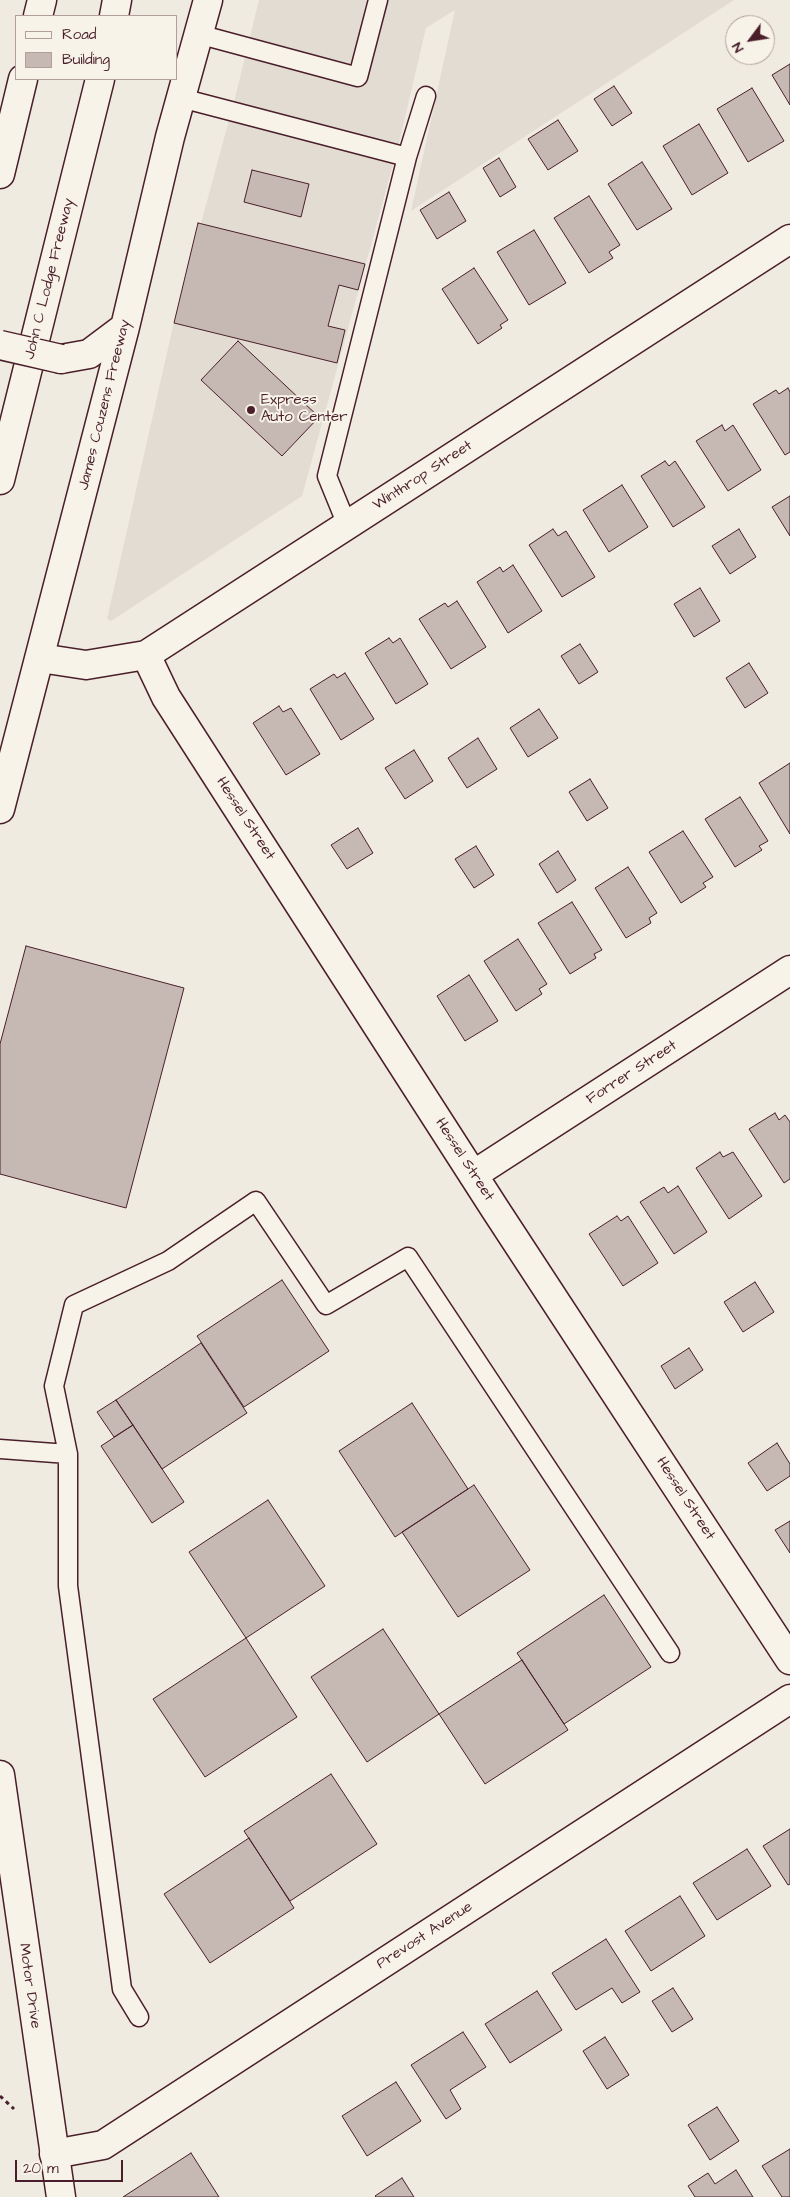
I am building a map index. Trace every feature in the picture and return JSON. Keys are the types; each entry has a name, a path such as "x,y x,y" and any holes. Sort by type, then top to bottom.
{"main road":[{"path":"38,15 42,0"},
{"path":"114,15 117,0"},
{"name":"James Couzens Freeway","path":"0,809 125,327 180,98 208,0"},
{"path":"0,174 23,80"},
{"name":"John C Lodge Freeway","path":"0,480 100,80"},
{"name":"Winthrop Street","path":"40,658 86,665 146,654 790,239"},
{"path":"0,346 60,360 89,354 125,327"},
{"name":"Hessel Street","path":"146,654 166,697 473,1175 790,1660"},
{"name":"Forrer Street","path":"473,1175 790,970"},
{"name":"Prevost Avenue","path":"54,2154 104,2146 790,1699"},
{"name":"Motor Drive","path":"0,1775 61,2197"}],"lane":[{"path":"198,34 358,77 378,0"},
{"path":"347,525 327,476 408,157 426,96"},
{"path":"180,98 408,157"},
{"path":"139,2017 122,1989 68,1586 68,1454 54,1386 74,1305 168,1261 256,1201 326,1305 408,1256 670,1653"},
{"path":"0,1449 68,1454"}],"path":[{"path":"0,2096 14,2109"}],"shaded area":[{"path":"259,0 734,0 411,211 455,10 426,28 399,143 302,496 111,621 107,619 173,326 235,98"}],"building":[{"path":"790,64 790,105 772,75"},
{"path":"614,86 632,113 612,126 594,99"},
{"path":"752,88 784,141 748,162 717,109"},
{"path":"558,120 578,151 548,170 528,139"},
{"path":"699,124 728,173 692,195 663,146"},
{"path":"499,158 516,187 500,197 483,168"},
{"path":"642,162 672,209 637,230 608,184"},
{"path":"252,170 309,184 301,217 244,202"},
{"path":"449,192 466,221 437,239 420,210"},
{"path":"589,196 620,245 609,252 613,258 589,273 554,218"},
{"path":"198,223 365,264 358,290 339,285 328,326 345,330 337,363 174,323"},
{"path":"534,230 566,283 529,305 497,252"},
{"path":"474,268 508,320 500,325 502,328 478,344 442,289"},
{"path":"238,341 319,417 282,456 201,380"},
{"path":"788,388 790,392 790,452 785,455 753,404 776,390 779,394"},
{"path":"722,425 725,431 733,425 761,470 728,491 696,441"},
{"path":"665,461 669,466 675,461 705,507 673,527 641,476"},
{"path":"622,485 648,527 609,552 583,510"},
{"path":"790,496 790,536 772,507"},
{"path":"553,529 558,536 566,531 595,577 562,597 529,545"},
{"path":"739,529 756,557 730,574 712,546"},
{"path":"513,565 542,611 508,633 477,582 500,567 503,572"},
{"path":"700,588 720,621 694,637 674,604"},
{"path":"457,601 486,647 451,669 419,619 445,603 448,607"},
{"path":"389,638 393,643 400,638 428,684 396,704 365,653"},
{"path":"580,644 598,672 579,684 561,656"},
{"path":"749,663 768,693 745,708 726,678"},
{"path":"345,673 374,719 341,740 310,689 334,674 337,678"},
{"path":"279,706 283,712 291,708 320,754 286,775 253,723"},
{"path":"539,709 558,738 528,757 510,728"},
{"path":"478,738 497,769 467,788 448,758"},
{"path":"414,750 433,781 405,799 385,768"},
{"path":"790,763 790,834 759,783"},
{"path":"590,779 608,808 587,821 569,792"},
{"path":"740,797 768,841 759,846 762,850 735,867 705,819"},
{"path":"358,828 373,853 347,869 331,845"},
{"path":"683,831 713,877 703,883 706,887 681,903 649,852"},
{"path":"476,846 494,875 474,888 455,859"},
{"path":"558,851 576,880 557,893 539,864"},
{"path":"628,867 657,913 649,918 651,923 626,938 595,888"},
{"path":"572,902 602,950 594,954 596,958 570,974 538,923"},
{"path":"518,939 547,984 539,989 542,994 516,1011 484,961"},
{"path":"26,946 184,988 126,1208 0,1174 0,1044"},
{"path":"469,975 498,1021 465,1041 437,996"},
{"path":"775,1113 779,1120 785,1115 790,1122 790,1179 784,1183 749,1129"},
{"path":"720,1152 723,1157 733,1152 762,1196 729,1219 696,1168"},
{"path":"678,1186 707,1232 674,1254 640,1202 664,1187 668,1193"},
{"path":"617,1216 621,1221 628,1216 658,1263 623,1286 589,1234"},
{"path":"282,1280 329,1351 244,1407 197,1336"},
{"path":"755,1282 774,1312 743,1332 724,1302"},
{"path":"201,1343 247,1413 162,1469 116,1400"},
{"path":"689,1348 703,1370 675,1389 661,1366"},
{"path":"116,1400 133,1425 114,1437 97,1412"},
{"path":"412,1403 468,1489 395,1537 339,1451"},
{"path":"133,1425 184,1502 152,1523 101,1446"},
{"path":"777,1443 790,1464 790,1476 767,1491 748,1463"},
{"path":"474,1485 530,1570 458,1617 402,1532"},
{"path":"268,1500 325,1586 246,1638 189,1552"},
{"path":"790,1521 790,1553 775,1530"},
{"path":"604,1595 651,1667 564,1724 517,1653"},
{"path":"383,1629 439,1714 367,1762 311,1677"},
{"path":"246,1638 297,1717 205,1777 153,1699"},
{"path":"522,1660 568,1730 485,1784 439,1714"},
{"path":"331,1774 377,1844 290,1901 244,1831"},
{"path":"790,1829 790,1884 788,1885 763,1846"},
{"path":"249,1838 294,1908 210,1963 164,1894"},
{"path":"747,1849 771,1886 717,1920 693,1883"},
{"path":"680,1896 705,1936 651,1971 625,1931"},
{"path":"606,1939 640,1992 622,2003 612,1988 576,2010 552,1973"},
{"path":"673,1988 693,2019 672,2032 652,2001"},
{"path":"537,1991 562,2030 510,2063 485,2024"},
{"path":"463,2032 486,2067 450,2090 461,2109 446,2119 411,2065"},
{"path":"605,2037 629,2075 607,2089 583,2051"},
{"path":"396,2082 421,2121 367,2156 342,2116"},
{"path":"717,2107 739,2141 710,2160 688,2125"},
{"path":"790,2149 790,2197 782,2197 762,2166"},
{"path":"191,2153 219,2197 123,2197"},
{"path":"736,2170 753,2197 695,2197 688,2186 708,2173 715,2184"},
{"path":"402,2178 414,2197 375,2196"}],"place":[{"name":"Express Auto Center","path":"251,410"}]}
